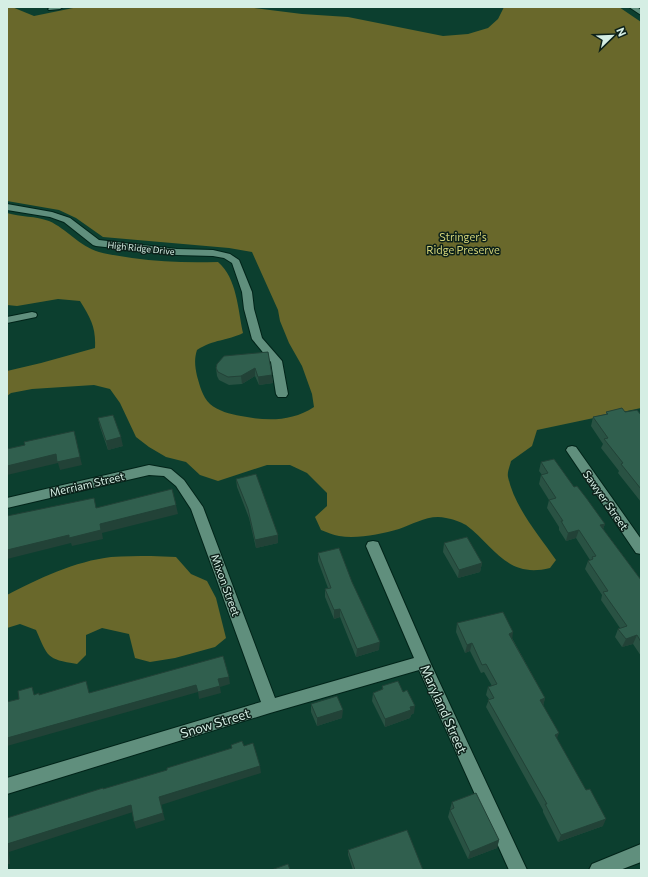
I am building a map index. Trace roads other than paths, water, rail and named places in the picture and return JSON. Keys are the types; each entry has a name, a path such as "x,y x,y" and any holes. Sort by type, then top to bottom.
{"street":[{"path":"51,9 60,7"},
{"path":"632,7 641,13"},
{"name":"High Ridge Drive","path":"7,207 52,214 67,220 96,243 177,252 213,253 227,256 236,262 247,292 249,309 257,339 276,361 282,394"},
{"path":"7,320 32,315"},
{"name":"Sawyer Street","path":"572,450 641,549"},
{"name":"Merriam Street","path":"7,503 149,470 168,472"},
{"name":"Mixon Street","path":"168,472 180,483 197,507 270,706"},
{"name":"Maryland Street","path":"373,546 423,662 518,870"},
{"name":"Snow Street","path":"7,786 270,706 423,662"},
{"path":"598,870 641,853"}],"park label":[{"name":"Stringer's Ridge Preserve","path":"463,242"}]}
